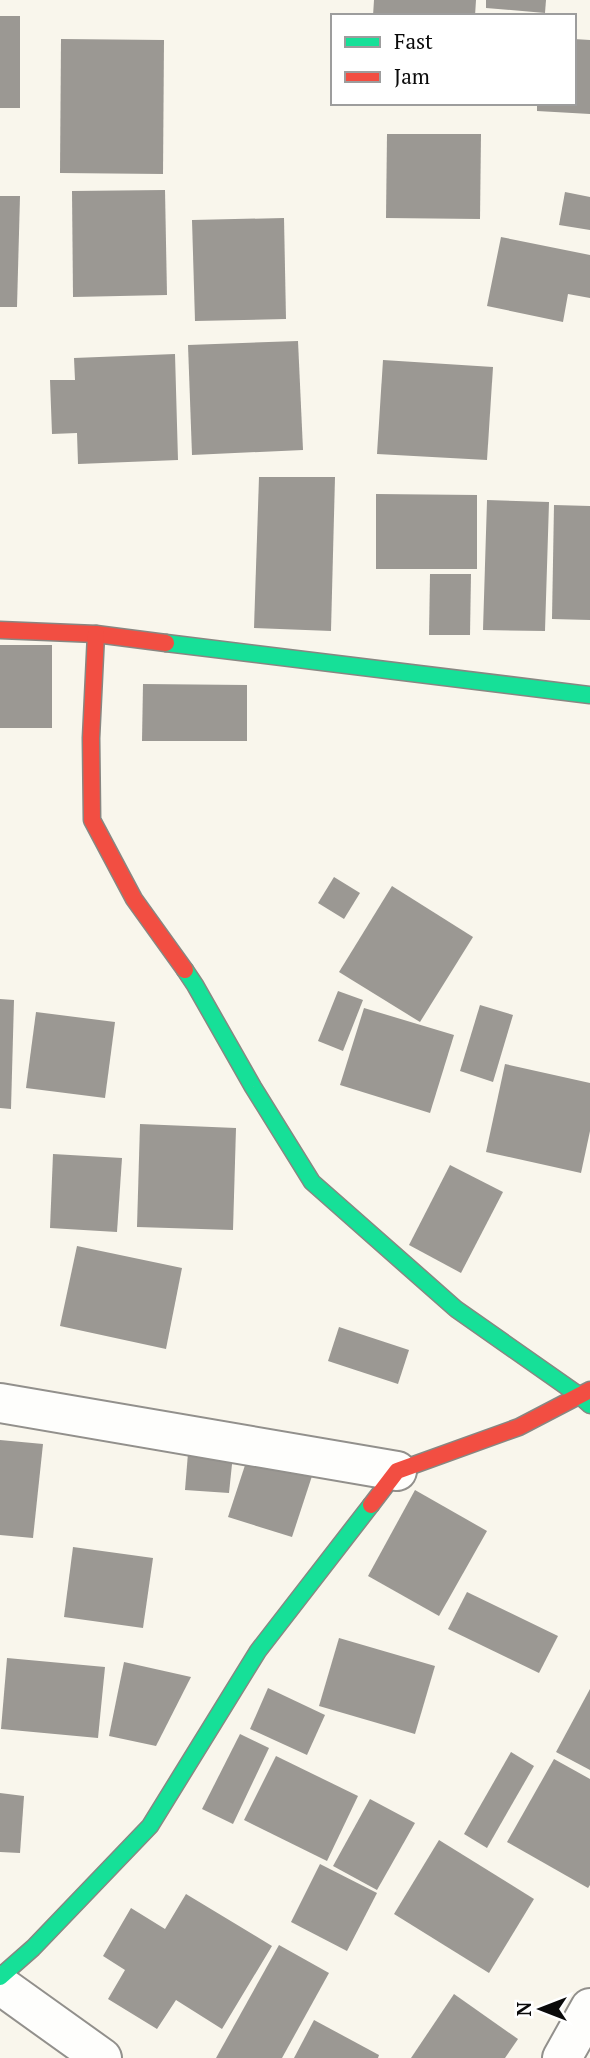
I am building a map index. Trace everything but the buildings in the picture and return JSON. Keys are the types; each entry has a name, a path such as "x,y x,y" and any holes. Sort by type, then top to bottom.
{"street":[{"path":"0,630 96,634 590,695"},
{"path":"96,634 91,738 92,820 134,900 195,985 253,1087 312,1182 456,1309 587,1397"},
{"path":"0,1403 397,1471 519,1427 587,1397"},
{"path":"0,1977 33,1948 149,1826 258,1651 397,1471"},
{"path":"0,1985 102,2058"},
{"path":"562,2058 590,2008"}],"traffic: fast":[{"path":"166,643 590,695"},
{"path":"185,970 312,1182 456,1309 590,1405"},
{"path":"0,1977 33,1948 150,1826 258,1651 371,1505"}],"traffic: jam":[{"path":"0,630 96,634 166,643"},
{"path":"96,634 91,738 92,820 134,899 185,970"},
{"path":"371,1505 397,1471 519,1427 590,1390"}]}
